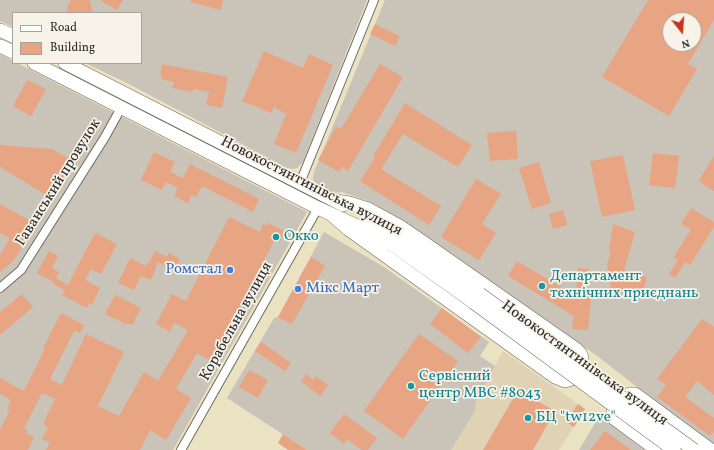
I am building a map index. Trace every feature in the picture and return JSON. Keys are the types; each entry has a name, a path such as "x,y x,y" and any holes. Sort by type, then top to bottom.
{"main road":[{"path":"0,30 12,36"},
{"path":"0,46 12,52"},
{"name":"Новокостянтинівська вулиця","path":"36,64 318,208 362,228 390,243 477,298 694,450"},
{"name":"Новокостянтинівська вулиця","path":"67,64 336,201 397,235 674,450"},
{"path":"332,215 348,229 555,377 565,380 576,377 582,362 580,353 576,349 401,227 368,209 336,201"},
{"path":"657,450 615,419 613,410 620,398 630,394 635,394 711,450"}],"street":[{"path":"300,183 374,0"},
{"name":"Гаванський провулок","path":"0,288 22,270 105,137 121,108"},
{"name":"Корабельна вулиця","path":"181,450 318,208"}],"shaded area":[{"path":"0,0 367,0 303,162 297,168 293,169 287,168 129,84 87,64 142,64 142,12 12,12 12,27 0,21"},
{"path":"385,0 714,0 714,447 596,355 427,239 373,203 342,192 335,193 321,189 316,185 313,179 314,172"},
{"path":"0,54 12,60 12,64 19,64 307,212 173,450 0,450"},
{"path":"324,232 384,267 489,342 480,356 495,366 476,401 475,411 451,450 307,450 227,398 274,318 278,317"},
{"path":"503,351 585,409 559,450 451,450 475,411 476,401"},
{"path":"600,415 646,450 579,450"}],"building":[{"path":"71,0 90,0 93,12 68,12 67,8"},
{"path":"100,0 123,0 117,10"},
{"path":"191,0 223,0 221,10 190,2"},
{"path":"648,0 714,0 714,20 702,40 702,12 662,12 662,52 695,52 688,64 697,69 669,116 602,77"},
{"path":"375,24 400,36 395,46 370,34"},
{"path":"264,51 303,68 309,54 333,65 296,153 274,144 286,114 274,107 271,113 242,101"},
{"path":"162,64 228,77 222,108 206,105 209,92 194,89 193,92 172,88 174,82 161,79 162,75 160,74"},
{"path":"380,64 403,77 348,171 342,167 339,172 318,160 336,127 341,129"},
{"path":"27,80 46,89 31,116 13,106"},
{"path":"405,103 472,145 458,167 403,134 381,169 441,206 429,225 360,181 375,158 373,156"},
{"path":"516,131 518,159 490,161 487,133"},
{"path":"0,145 52,149 73,161 51,198 0,167"},
{"path":"154,152 175,162 170,172 183,178 190,164 259,199 253,212 202,186 196,197 192,195 188,203 174,196 178,188 166,182 162,190 141,180"},
{"path":"653,153 679,156 675,188 649,185"},
{"path":"623,155 635,210 602,217 590,161"},
{"path":"714,156 714,191 705,186 699,180"},
{"path":"539,162 551,203 532,209 519,168"},
{"path":"476,179 501,194 482,224 496,233 479,260 441,237"},
{"path":"0,204 36,224 14,260 0,272 0,255 10,238 0,233"},
{"path":"691,208 714,222 714,227 690,265 685,262 675,278 669,274 678,260 674,257 691,229 681,224"},
{"path":"563,210 567,225 553,229 549,214"},
{"path":"229,217 260,232 263,224 266,226 268,223 285,232 280,241 275,239 219,346 217,346 209,360 197,353 176,389 191,398 166,440 150,430 140,450 46,450 50,442 42,439 48,427 43,424 55,399 42,393 24,428 28,430 26,433 34,437 28,450 0,450 0,430 10,410 7,409 11,400 0,394 0,378 24,391 45,349 43,348 61,313 84,325 80,333 74,331 50,379 62,385 86,334 124,352 98,406 119,416 144,372 158,381 188,330 174,323 170,332 156,324 172,294 186,301"},
{"path":"613,224 635,232 624,270 647,277 641,297 611,288 607,265 611,252 609,250"},
{"path":"95,233 117,244 101,274 91,269 85,280 100,288 92,305 89,303 87,308 62,295 65,290 37,273 49,251 58,256 52,268 59,272 56,278 68,285"},
{"path":"155,251 167,257 169,253 180,259 174,270 158,262 151,280 141,276 134,290 118,283 130,258 146,266 147,262 149,263"},
{"path":"311,257 325,266 292,324 278,317"},
{"path":"517,261 576,296 578,268 589,269 587,288 592,289 588,330 572,329 574,316 508,276"},
{"path":"22,294 33,307 0,335 0,312"},
{"path":"115,295 141,308 133,324 126,324 105,314"},
{"path":"442,308 481,337 468,353 430,324"},
{"path":"702,319 714,327 714,395 697,381 685,397 714,418 714,432 710,436 657,397 666,385 657,379"},
{"name":"Сервісний центр МВС #8043","path":"419,334 458,361 403,439 364,411"},
{"path":"261,342 291,363 285,371 255,351"},
{"path":"249,370 268,380 258,398 239,387"},
{"path":"306,374 313,380 316,376 328,385 320,396 301,381"},
{"name":"БЦ \"tw12ve\"","path":"518,390 555,411 533,450 483,450"},
{"path":"578,404 585,409 574,427 566,422"},
{"path":"344,414 377,438 368,450 362,450 347,439 344,444 330,433"},
{"path":"605,431 631,450 590,450"},
{"path":"283,434 307,450 288,450 278,443"}],"place":[{"name":"Окко","path":"276,237"},
{"name":"Ромстал","path":"230,270"},
{"name":"Департамент технічних приєднань","path":"542,286"},
{"name":"Мікс Март","path":"298,289"},
{"name":"Сервісний центр МВС #8043","path":"411,386"},
{"name":"БЦ \"tw12ve\"","path":"528,418"}]}
